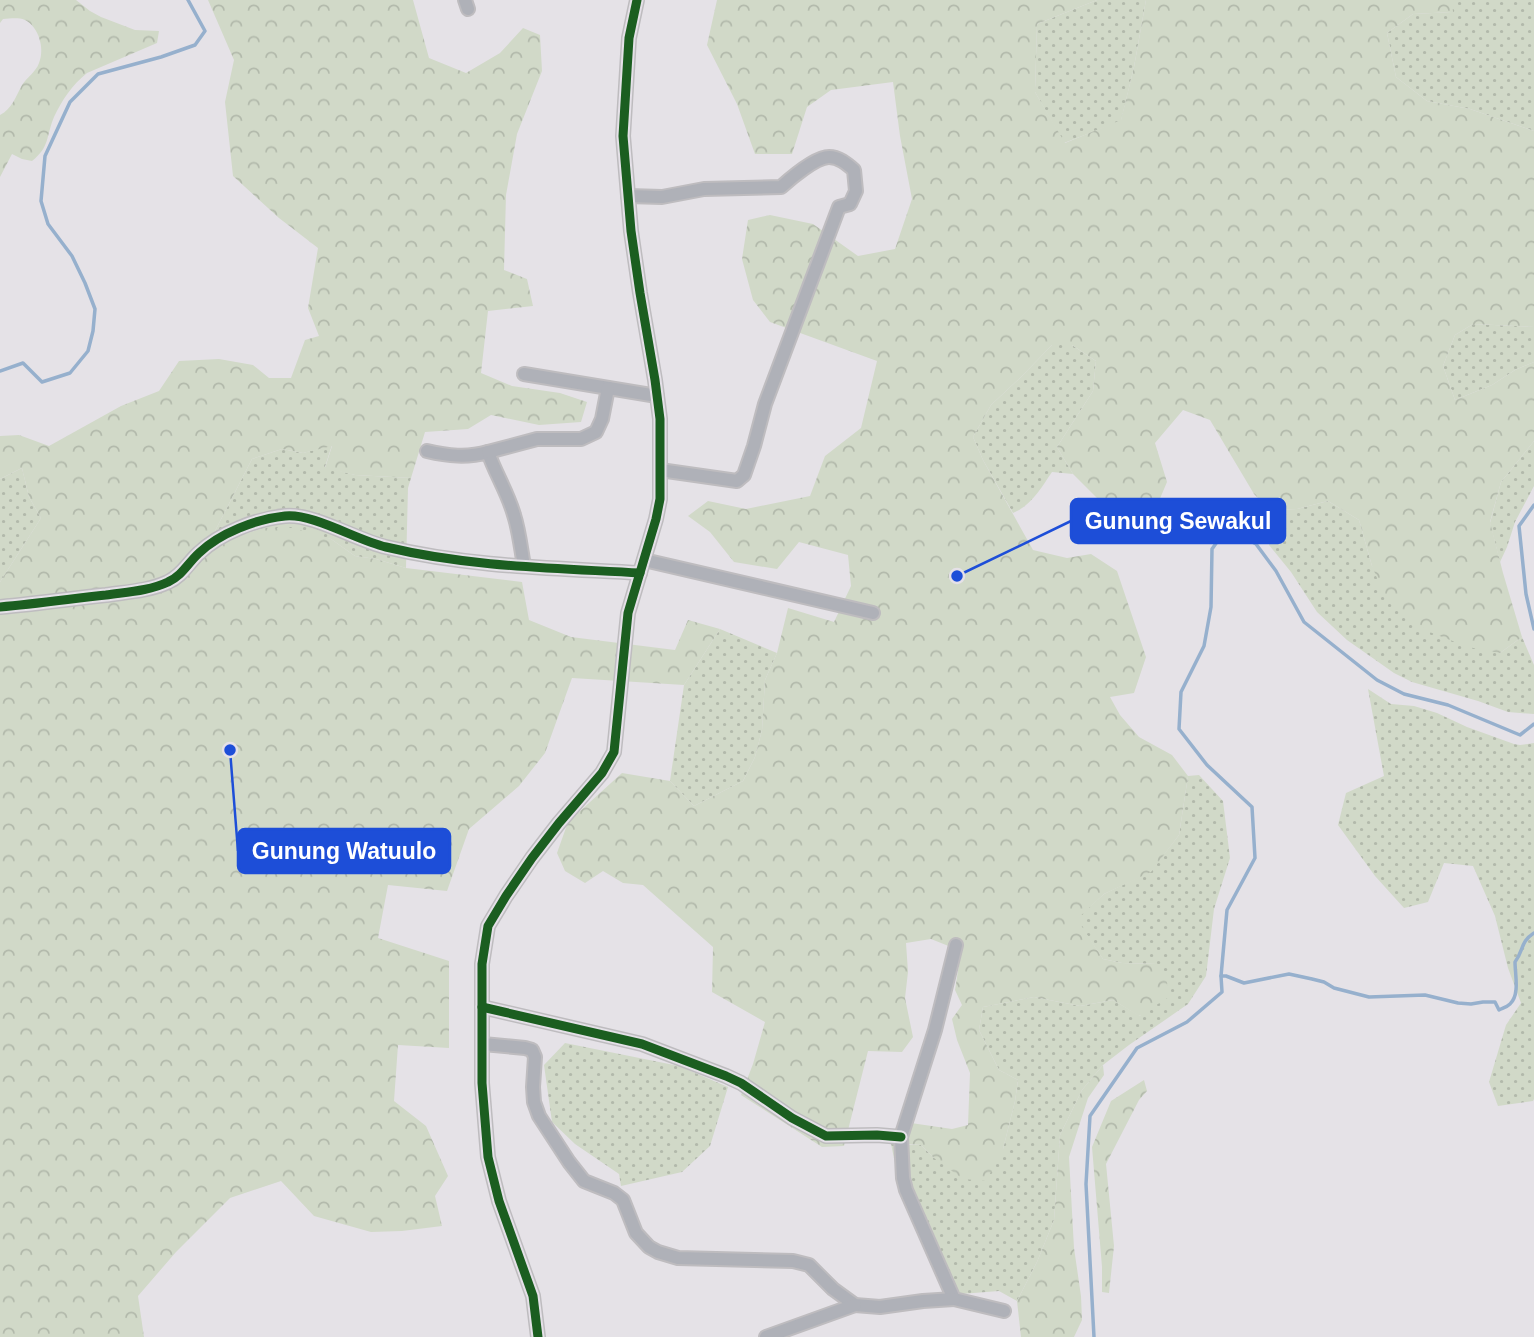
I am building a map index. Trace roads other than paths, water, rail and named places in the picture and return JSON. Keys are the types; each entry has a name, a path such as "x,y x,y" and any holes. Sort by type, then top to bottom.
{"street":[{"path":"538,1337 533,1296 499,1202 488,1157 482,1083 482,964 488,926 506,896 559,823 603,773 614,752 626,623 660,499 660,419 631,231 623,136 629,38 637,0"},
{"path":"628,196 662,197 704,189 781,187 798,171 828,156 842,160 854,170 856,191 850,204 839,207 765,404 744,475 737,481 660,470"},
{"path":"524,374 657,396"},
{"path":"427,451 450,457 475,455 537,439 580,439 596,432 602,419 608,388"},
{"path":"488,452 504,485 515,517 524,566"},
{"path":"0,607 128,592 167,583 180,575 201,551 227,534 254,523 287,516 307,517 384,547 445,558 640,573"},
{"path":"644,560 873,613"},
{"path":"954,1299 906,1191 901,1137 935,1030 956,945"},
{"path":"482,1007 642,1044 741,1083 792,1118 826,1136 901,1137"},
{"path":"483,1044 532,1050 536,1057 534,1102 539,1116 584,1181 614,1192 623,1200 636,1233 649,1247 678,1258 793,1261 809,1265 833,1289 855,1305"},
{"path":"766,1337 855,1305 880,1307 954,1299 1004,1311"}],"waterway":[{"path":"0,371 23,363 42,382 70,373 88,351 95,309 72,256 48,224 41,201 45,156 70,102 98,74 195,45 205,31 188,0"},
{"path":"1534,505 1519,526 1526,594 1534,629"},
{"path":"1094,1337 1086,1184 1090,1116 1137,1048 1187,1022 1222,992 1227,910 1255,858 1252,807 1207,765 1179,729 1181,692 1204,646 1211,607 1212,549 1227,528 1256,544 1276,571 1304,622 1377,680 1404,694 1448,705 1520,735 1534,724"},
{"path":"1221,976 1244,983 1289,974 1369,997 1425,995 1458,1003 1495,1002 1499,1010 1513,1000 1516,990 1515,962 1524,943 1534,933"}],"place":[{"name":"Gunung Sewakul","path":"957,576"},
{"name":"Gunung Watuulo","path":"230,750"}]}
